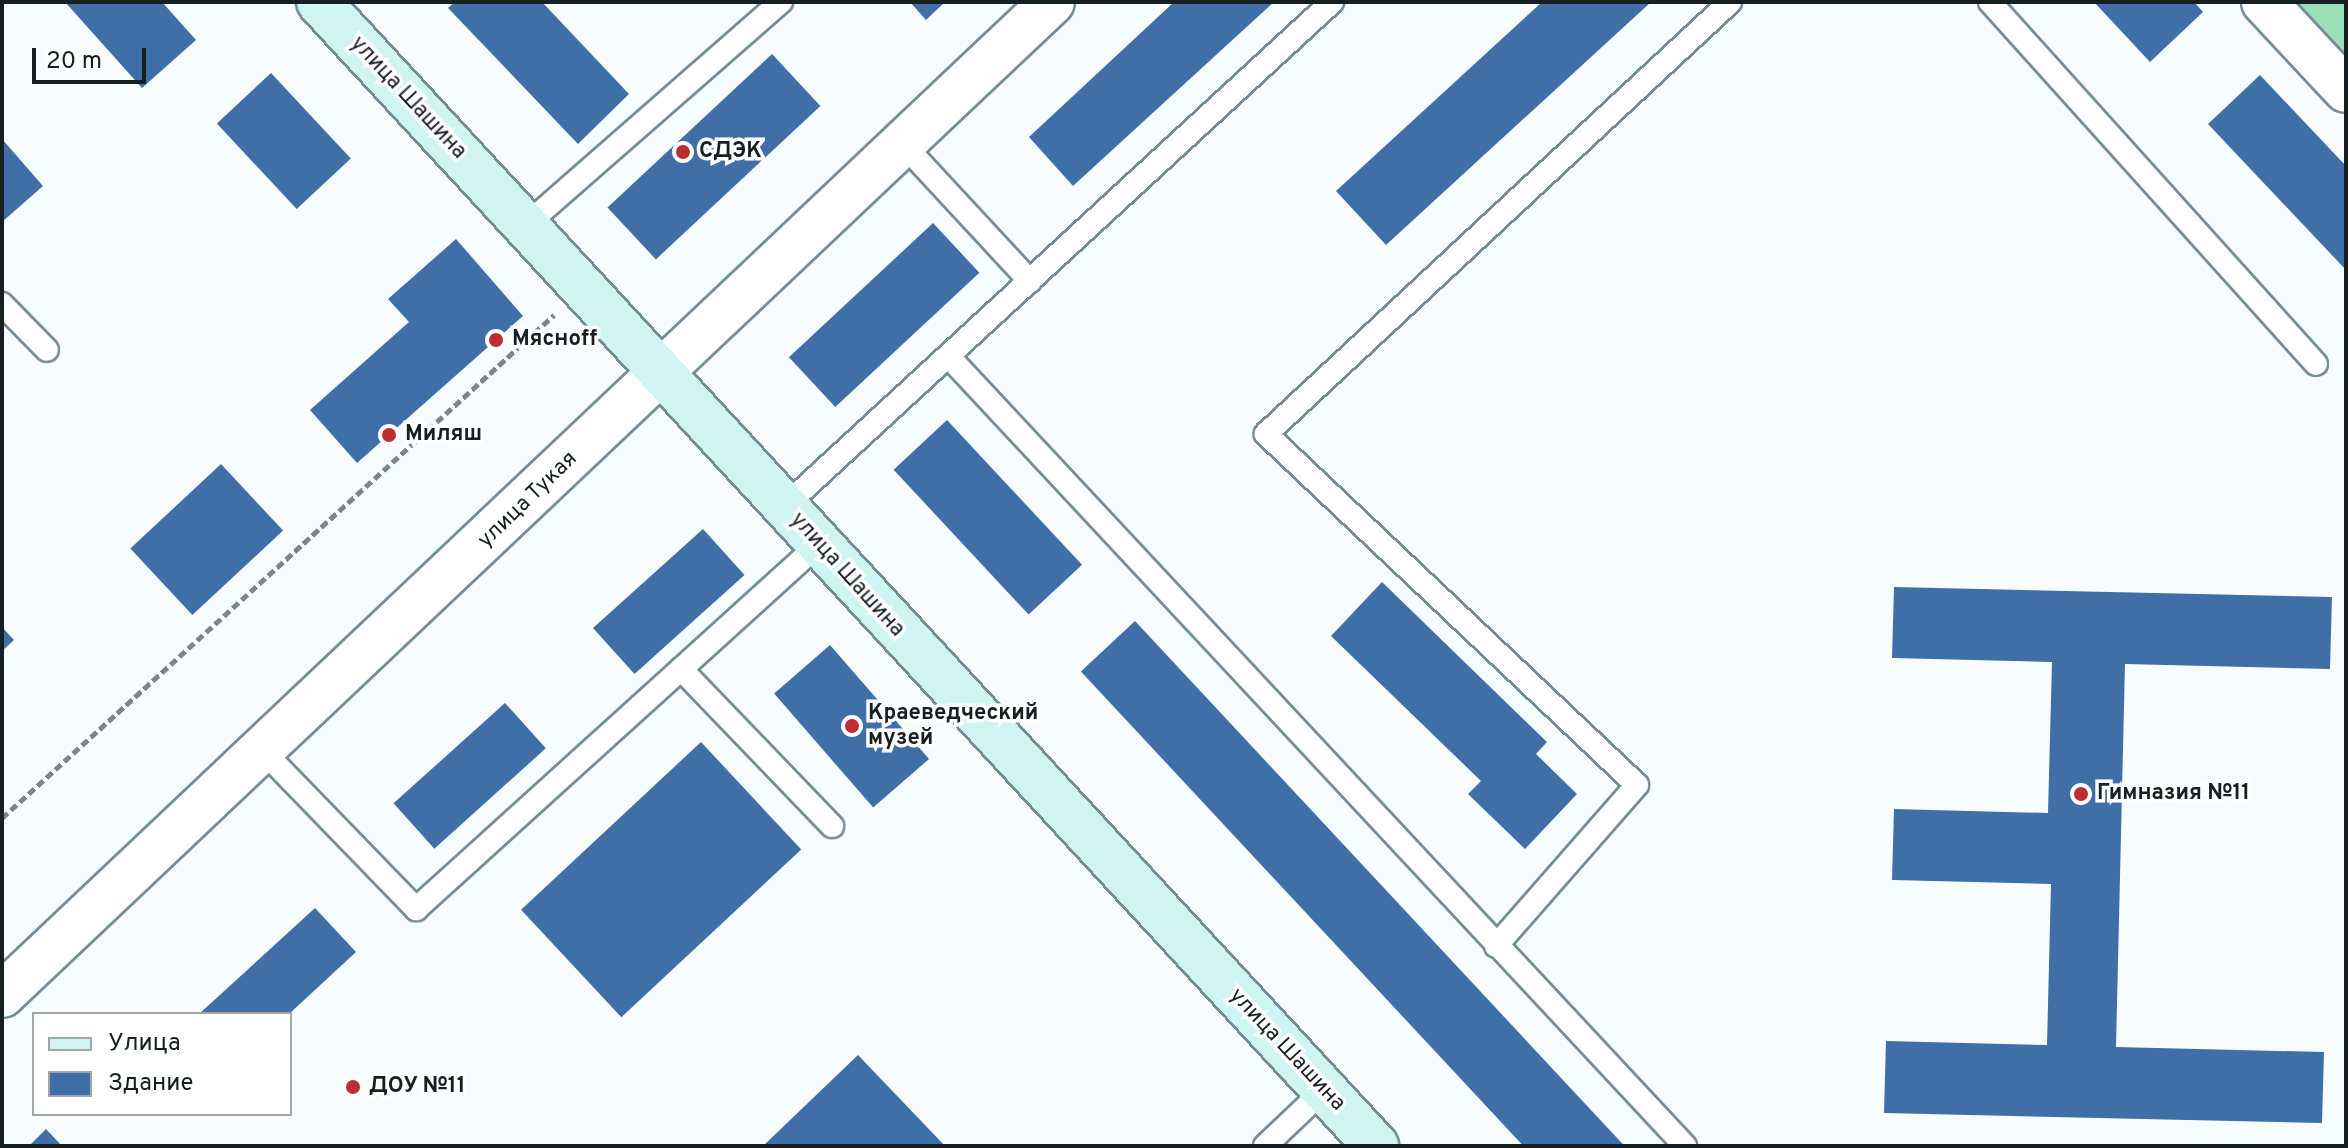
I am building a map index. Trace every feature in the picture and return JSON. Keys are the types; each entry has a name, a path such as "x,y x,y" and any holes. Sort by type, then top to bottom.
{"main road":[{"name":"улица Шашина","path":"319,2 1376,1146"}],"street":[{"name":"улица Тукая","path":"2,995 264,752 1052,2"},
{"path":"2264,2 2346,90"}],"lane":[{"path":"526,225 781,2"},
{"path":"785,506 950,358 1332,2"},
{"path":"1496,946 1637,785 1266,434 1730,2"},
{"path":"1990,2 2316,364"},
{"path":"903,144 1030,281"},
{"path":"2,304 47,350"},
{"path":"950,358 1685,1146"},
{"path":"264,752 416,909 818,545"},
{"path":"681,669 832,826"},
{"path":"1265,1146 1324,1090"}],"path":[{"path":"2,818 583,288"}],"green space":[{"path":"2275,2 2346,2 2346,79"}],"building":[{"path":"65,2 162,2 196,40 142,88"},
{"path":"455,2 542,2 629,94 578,144 448,8"},
{"path":"910,2 945,2 926,20"},
{"path":"1174,2 1274,2 1073,186 1029,137"},
{"path":"1542,2 1651,2 1386,245 1336,191"},
{"path":"2094,2 2194,2 2203,12 2150,62"},
{"path":"772,54 820,106 656,259 607,207"},
{"path":"271,73 351,159 297,209 217,123"},
{"path":"2260,75 2346,166 2346,270 2208,124"},
{"path":"2,139 43,186 2,222"},
{"path":"933,223 979,273 835,407 789,357"},
{"path":"456,239 523,316 357,463 310,410 409,322 388,299"},
{"path":"947,420 1082,565 1029,615 894,470"},
{"path":"221,464 283,531 192,615 130,549"},
{"path":"703,529 744,575 635,674 593,628"},
{"path":"1382,582 1547,742 1536,754 1577,794 1525,849 1468,794 1481,781 1331,636"},
{"path":"1894,587 2332,597 2330,669 2125,664 2116,1047 2324,1052 2322,1123 1884,1113 1886,1041 2047,1045 2051,884 1892,880 1894,809 2048,813 2052,662 1892,658"},
{"path":"1135,621 1625,1146 1523,1146 1081,671"},
{"path":"2,627 14,640 2,651"},
{"name":"Краеведческий музей","path":"830,645 929,759 873,808 774,694"},
{"path":"505,703 546,748 434,849 394,803"},
{"path":"701,742 801,850 621,1017 521,910"},
{"path":"315,908 356,952 291,1012 201,1012"},
{"path":"858,1055 945,1146 763,1146"},
{"path":"46,1129 62,1146 29,1146"}],"place":[{"name":"СДЭК","path":"683,152"},
{"name":"Мясноff","path":"496,340"},
{"name":"Миляш","path":"389,435"},
{"name":"Краеведческий музей","path":"852,726"},
{"name":"Гимназия №11","path":"2081,794"},
{"name":"ДОУ №11","path":"353,1087"}]}
